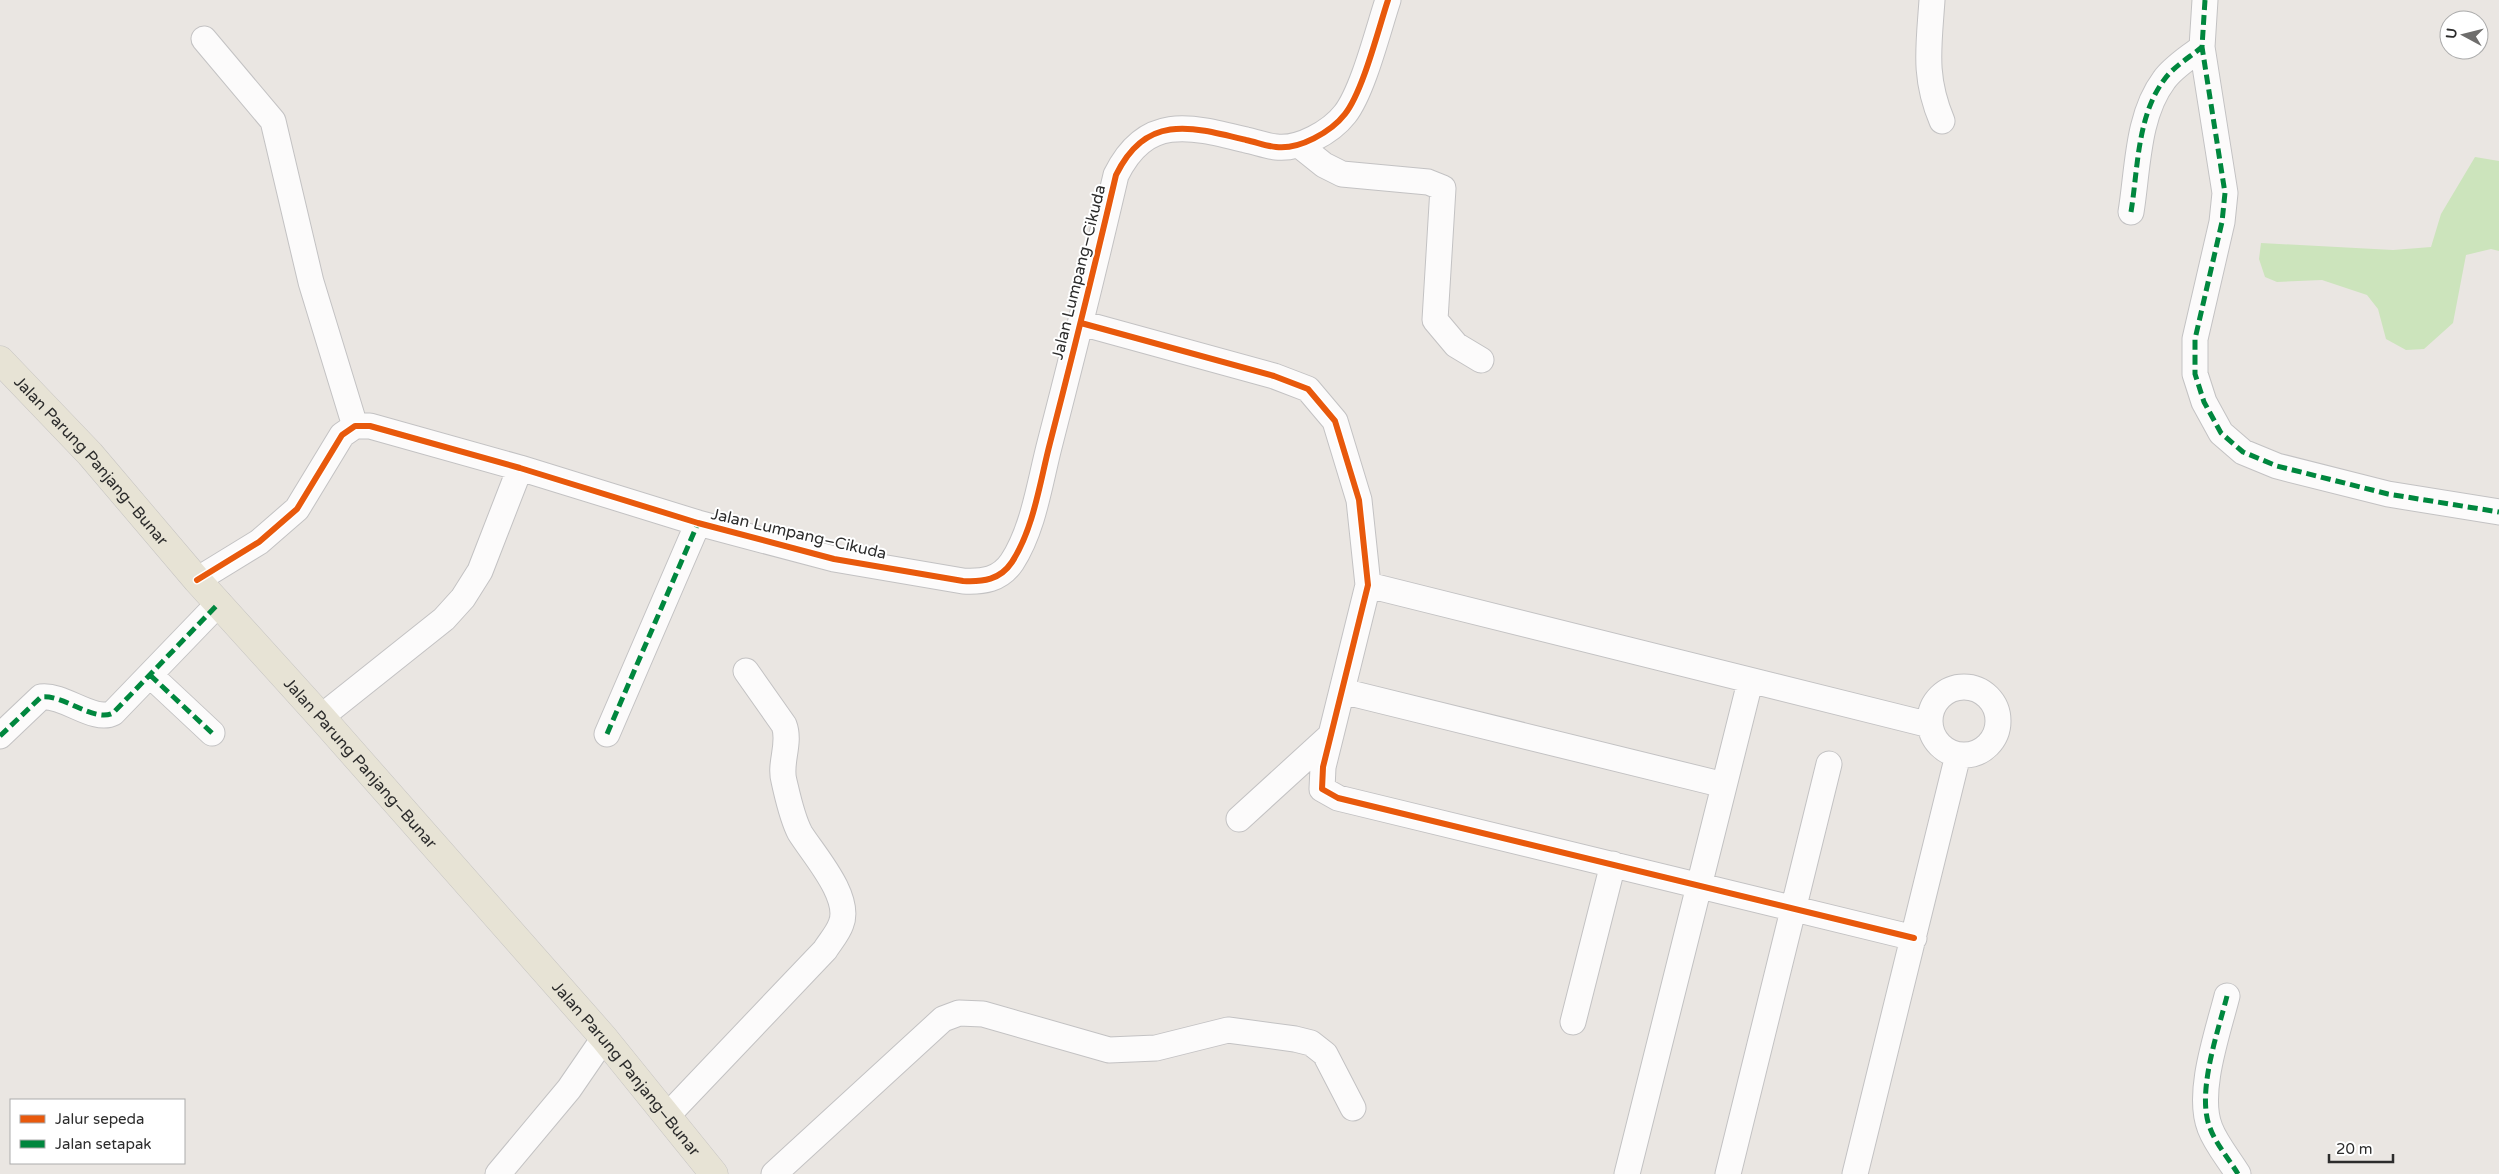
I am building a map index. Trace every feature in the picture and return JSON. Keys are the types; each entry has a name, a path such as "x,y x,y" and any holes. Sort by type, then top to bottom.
{"main road":[{"name":"Jalan Parung Panjang–Bunar","path":"0,360 90,454 218,604 321,717 604,1038 714,1174"}],"street":[{"name":"Jalan Lumpang–Cikuda","path":"355,426 370,426 520,468 698,523 834,559 963,581 984,582 999,576 1012,562 1028,527 1081,323 1116,175 1125,157 1147,136 1169,129 1204,129 1276,147 1300,144 1322,134 1345,114 1356,95 1388,0"},
{"path":"1932,0 1928,60 1932,96 1942,120"},
{"path":"2205,0 2202,48 2225,193 2222,222 2195,339 2195,374 2204,402 2221,433 2243,452 2277,466 2388,494 2499,512"},
{"path":"197,580 259,542 297,509 342,435 355,426 310,282 273,122 204,39"},
{"path":"2132,212 2145,121 2155,94 2166,78 2202,48"},
{"path":"1300,144 1324,165 1342,174 1428,182 1443,188 1436,320 1456,345 1481,360"},
{"path":"1081,323 1274,376 1308,389 1335,421 1359,500 1368,584 1323,767 1322,789 1338,798 1914,938"},
{"path":"321,717 444,619 463,598 480,571 520,468"},
{"path":"607,734 698,523"},
{"path":"1368,584 1750,682 1930,725"},
{"path":"0,736 41,697 56,698 95,714 107,716 113,713 218,604"},
{"path":"667,1116 824,950 842,923 841,900 834,883 799,831 782,776 787,733 784,725 746,671"},
{"path":"150,675 212,734"},
{"path":"1627,1174 1750,682"},
{"path":"1965,688 1976,690 1986,696 1993,704 1997,715 1997,726 1994,736 1988,745 1979,752 1969,755 1958,755 1939,745 1933,736 1930,725 1931,714 1943,694 1965,688"},
{"path":"1342,691 1724,785"},
{"path":"1240,819 1331,735"},
{"path":"1855,1174 1958,755"},
{"path":"1728,1174 1829,764"},
{"path":"1574,1022 1613,864"},
{"path":"2227,996 2206,1084 2206,1110 2210,1128 2238,1174"},
{"path":"774,1174 942,1019 958,1013 983,1014 1109,1050 1156,1048 1228,1030 1311,1043 1325,1054 1353,1108"},
{"path":"498,1174 568,1089 604,1038"}],"green space":[{"path":"2475,157 2499,161 2499,251 2491,249 2466,255 2453,323 2424,349 2406,350 2386,339 2378,309 2367,295 2322,280 2277,282 2265,277 2259,259 2261,243 2393,250 2431,247 2441,214"}],"marked path":[{"path":"2205,0 2202,47 2225,193 2222,222 2195,339 2195,374 2204,402 2221,433 2243,452 2277,466 2388,494 2499,512"},
{"path":"2131,212 2140,143 2148,110 2155,94 2168,75 2202,47"},
{"path":"607,734 698,523"},
{"path":"0,736 41,697 50,697 88,712 105,715 113,713 219,603"},
{"path":"150,675 212,733"},
{"path":"2227,996 2210,1062 2205,1098 2206,1114 2210,1128 2238,1174"}],"cycle path":[{"path":"197,580 259,542 297,509 342,435 355,426 370,426 520,468 698,523 834,559 963,581 991,579 1007,568 1020,549 1036,504 1116,175 1128,155 1141,142 1156,133 1171,129 1206,131 1276,147 1295,146 1323,133 1339,121 1352,104 1364,76 1388,0"},
{"path":"1081,323 1274,376 1308,389 1335,421 1359,500 1368,585 1323,767 1322,789 1338,798 1914,938"}]}
